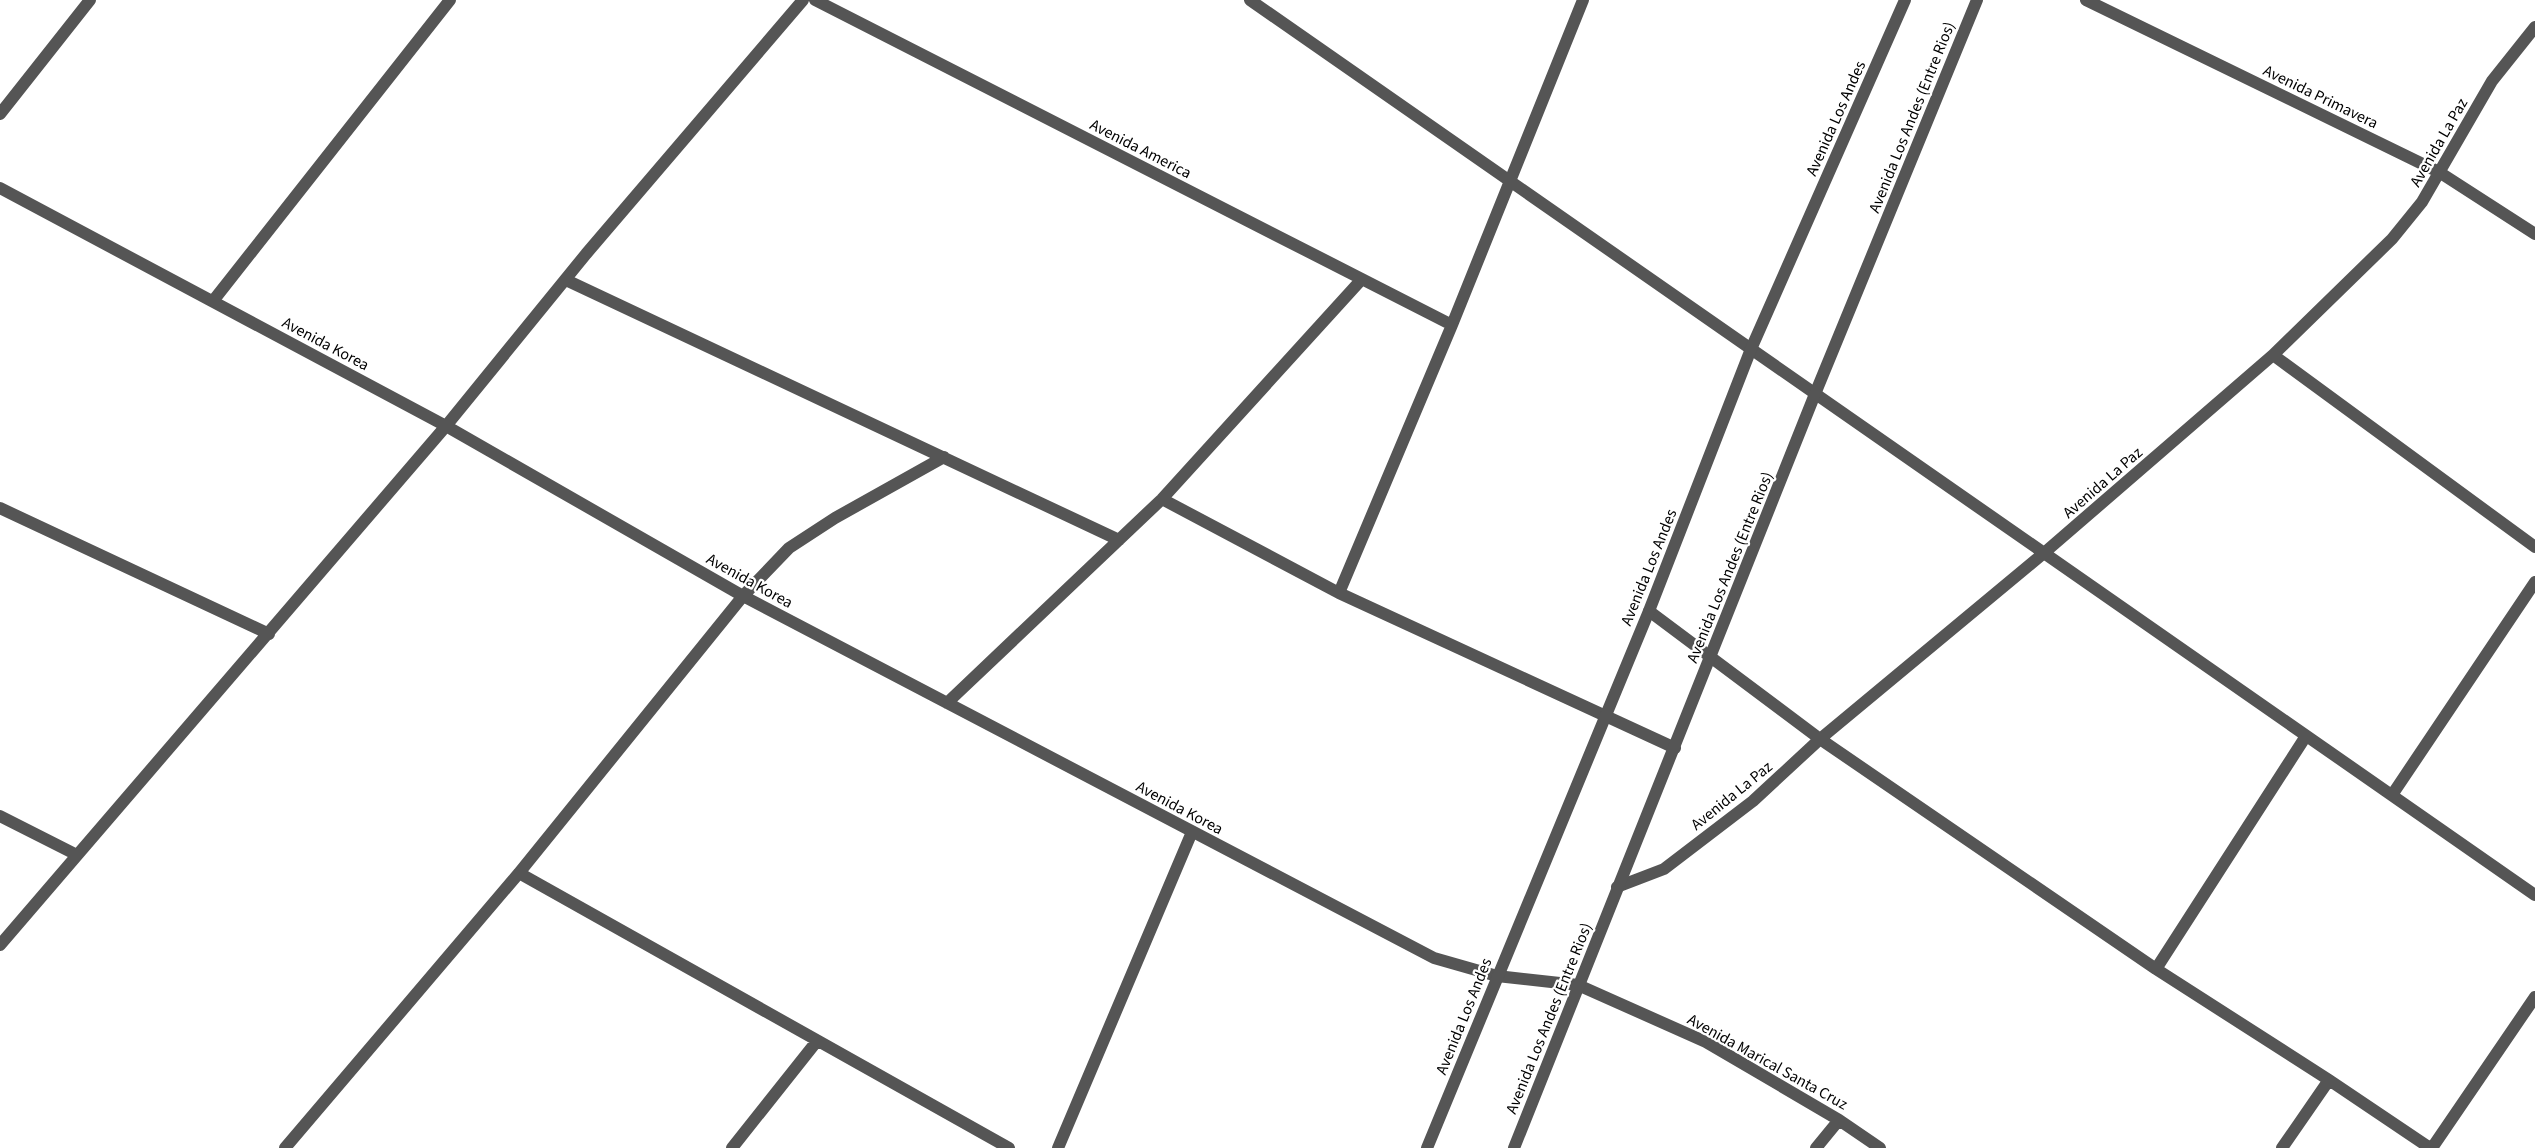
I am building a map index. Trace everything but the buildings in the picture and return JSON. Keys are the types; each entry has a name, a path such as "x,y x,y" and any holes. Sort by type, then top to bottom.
{"street":[{"path":"0,114 90,0"},
{"path":"213,301 450,0"},
{"path":"0,945 446,426 566,280 803,0"},
{"name":"Avenida America","path":"815,0 1452,325"},
{"path":"1250,0 2535,895"},
{"path":"1339,593 1452,325 1583,0"},
{"name":"Avenida Los Andes","path":"1427,1148 1649,611 1751,349 1905,0"},
{"name":"Avenida Los Andes (Entre Rios)","path":"1514,1148 1815,394 1977,0"},
{"name":"Avenida Primavera","path":"2086,0 2439,172 2535,234"},
{"name":"Avenida La Paz","path":"1617,887 1664,869 1753,801 1820,739 2044,554 2273,355 2392,239 2422,202 2492,81 2535,27"},
{"name":"Avenida Korea","path":"0,188 446,426 743,596 1434,958 1497,976"},
{"path":"947,702 1162,499 1362,279"},
{"path":"566,280 1119,540"},
{"path":"2273,355 2535,547"},
{"path":"285,1148 519,873 743,596 789,548 835,518 944,457"},
{"path":"1162,499 1339,593 1675,748"},
{"path":"0,508 269,634"},
{"path":"2392,795 2535,582"},
{"path":"1649,611 1820,739 2156,969 2431,1148 2535,997"},
{"path":"2156,969 2306,736"},
{"path":"0,816 77,855"},
{"path":"1058,1148 1192,832"},
{"path":"519,873 1009,1148"},
{"name":"Avenida Marical Santa Cruz","path":"1497,976 1578,985 1706,1042 1839,1120 1880,1148"},
{"path":"732,1148 817,1041"},
{"path":"2282,1148 2329,1080"},
{"path":"1816,1148 1839,1120"}]}
